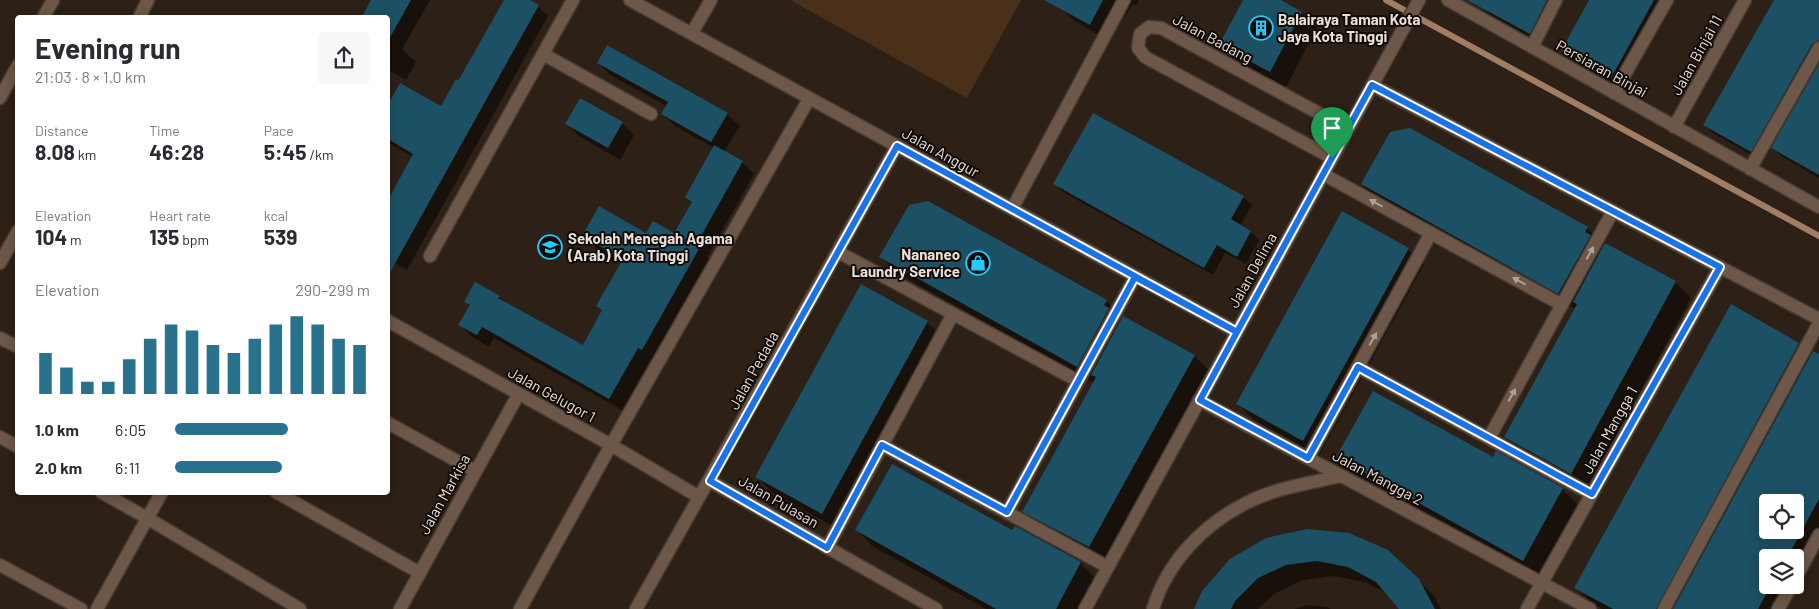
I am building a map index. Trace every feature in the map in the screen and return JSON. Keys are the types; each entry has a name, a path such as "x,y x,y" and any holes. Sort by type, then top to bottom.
{"street":[{"path":"46,15 53,0"},
{"path":"140,15 148,0"},
{"path":"430,256 573,0"},
{"name":"Jalan Anggur","path":"630,0 1237,332"},
{"path":"692,33 711,0"},
{"path":"1012,209 1124,0"},
{"name":"Jalan Delima","path":"1085,609 1419,0"},
{"name":"Persiaran Binjai","path":"1448,0 1819,207"},
{"path":"1532,47 1556,0"},
{"path":"1614,93 1667,0"},
{"name":"Jalan Binjai 11","path":"1674,127 1745,0"},
{"name":"Jalan Badang","path":"1332,158 1145,57 1138,48 1140,34 1149,26 1161,28 1348,129"},
{"path":"1750,169 1819,48"},
{"path":"543,54 652,114"},
{"path":"0,98 15,70"},
{"path":"1372,85 1819,319"},
{"path":"520,609 611,445 809,99"},
{"name":"Jalan Pedada","path":"636,609 699,497 710,481 897,146"},
{"path":"1323,174 1562,305"},
{"path":"1488,438 1613,211"},
{"path":"1308,458 1431,234"},
{"path":"0,263 15,236"},
{"path":"838,252 1078,381"},
{"name":"Jalan Mangga 1","path":"1527,609 1720,267"},
{"path":"1007,512 1135,277"},
{"path":"827,548 954,314"},
{"name":"Jalan Gelugor 1","path":"390,322 611,445 699,497"},
{"path":"1664,609 1819,323"},
{"path":"0,338 15,346"},
{"path":"1358,367 1592,494"},
{"name":"Jalan Markisa","path":"400,609 518,394"},
{"name":"Jalan Mangga 2","path":"1200,400 1590,609"},
{"path":"390,424 475,471"},
{"path":"0,437 15,445"},
{"path":"882,445 1108,567"},
{"path":"1153,609 1170,571 1187,548 1212,524 1247,502 1275,492 1341,476"},
{"name":"Jalan Pulasan","path":"710,481 936,609"},
{"path":"106,495 300,609"},
{"path":"96,609 160,495"},
{"path":"281,495 420,573"},
{"path":"1804,562 1819,535"},
{"path":"0,565 81,609"},
{"path":"1778,609 1787,594"}],"shaded area":[{"path":"790,0 1021,0 967,98"}],"building":[{"path":"371,0 411,0 390,37 390,15 363,15"},
{"path":"504,0 530,0 539,5 390,272 390,196 413,154 390,140 390,100 400,83 441,106 456,79 458,81"},
{"path":"1044,0 1103,0 1090,25"},
{"name":"Balairaya Taman Kota Jaya Kota Tinggi","path":"1243,0 1281,0 1302,12 1270,72 1219,45"},
{"path":"1467,0 1547,0 1530,34"},
{"path":"1589,0 1654,0 1611,78 1561,51"},
{"path":"1774,0 1819,0 1819,40 1812,44 1751,152 1703,125"},
{"path":"607,45 728,113 711,142 661,114 668,102 597,63"},
{"path":"1819,64 1819,175 1771,148"},
{"path":"580,98 623,122 608,148 565,124"},
{"path":"1093,113 1244,196 1231,219 1251,231 1237,257 1217,245 1204,268 1053,184"},
{"path":"1410,128 1588,227 1585,232 1591,235 1558,294 1361,184 1390,132"},
{"path":"714,145 743,161 696,245 700,247 642,350 638,348 609,399 482,327 477,335 458,325 470,305 464,302 475,282 500,296 498,298 583,345 602,310 596,306 623,259 582,236 599,206 646,233 653,221 674,233 692,202 685,197"},
{"path":"928,201 1107,300 1104,305 1109,308 1077,367 879,257 909,205"},
{"path":"1342,211 1409,248 1303,441 1236,404"},
{"path":"1605,243 1676,281 1571,474 1504,437 1577,304 1573,302"},
{"path":"861,284 928,321 822,514 755,477"},
{"path":"1731,304 1799,343 1656,609 1613,609 1574,588"},
{"path":"1123,316 1195,355 1089,547 1022,512 1096,377 1091,375"},
{"path":"1813,351 1819,354 1819,499 1804,527 1804,494 1759,494 1759,539 1797,539 1792,549 1759,549 1759,594 1766,594 1758,609 1673,609"},
{"path":"1373,391 1493,457 1496,451 1563,488 1523,561 1336,457"},
{"path":"892,464 1012,530 1015,526 1081,562 1056,609 996,609 855,530"},
{"path":"1307,529 1349,533 1388,550 1419,579 1435,609 1399,609 1376,582 1348,567 1317,561 1286,565 1258,578 1235,601 1231,609 1194,609 1202,591 1230,559 1266,538"}],"waterway":[{"path":"1386,0 1819,236"}],"place":[{"name":"Balairaya Taman Kota Jaya Kota Tinggi","path":"1261,28"},
{"name":"Sekolah Menegah Agama (Arab) Kota Tinggi","path":"550,247"},
{"name":"Nananeo Laundry Service","path":"978,263"}],"route":[{"path":"1332,158 1237,332 1135,277 1007,512 882,445 827,548 710,481 897,146 1237,332 1200,400 1308,458 1358,367 1592,494 1720,267 1372,85 1332,158"}]}
